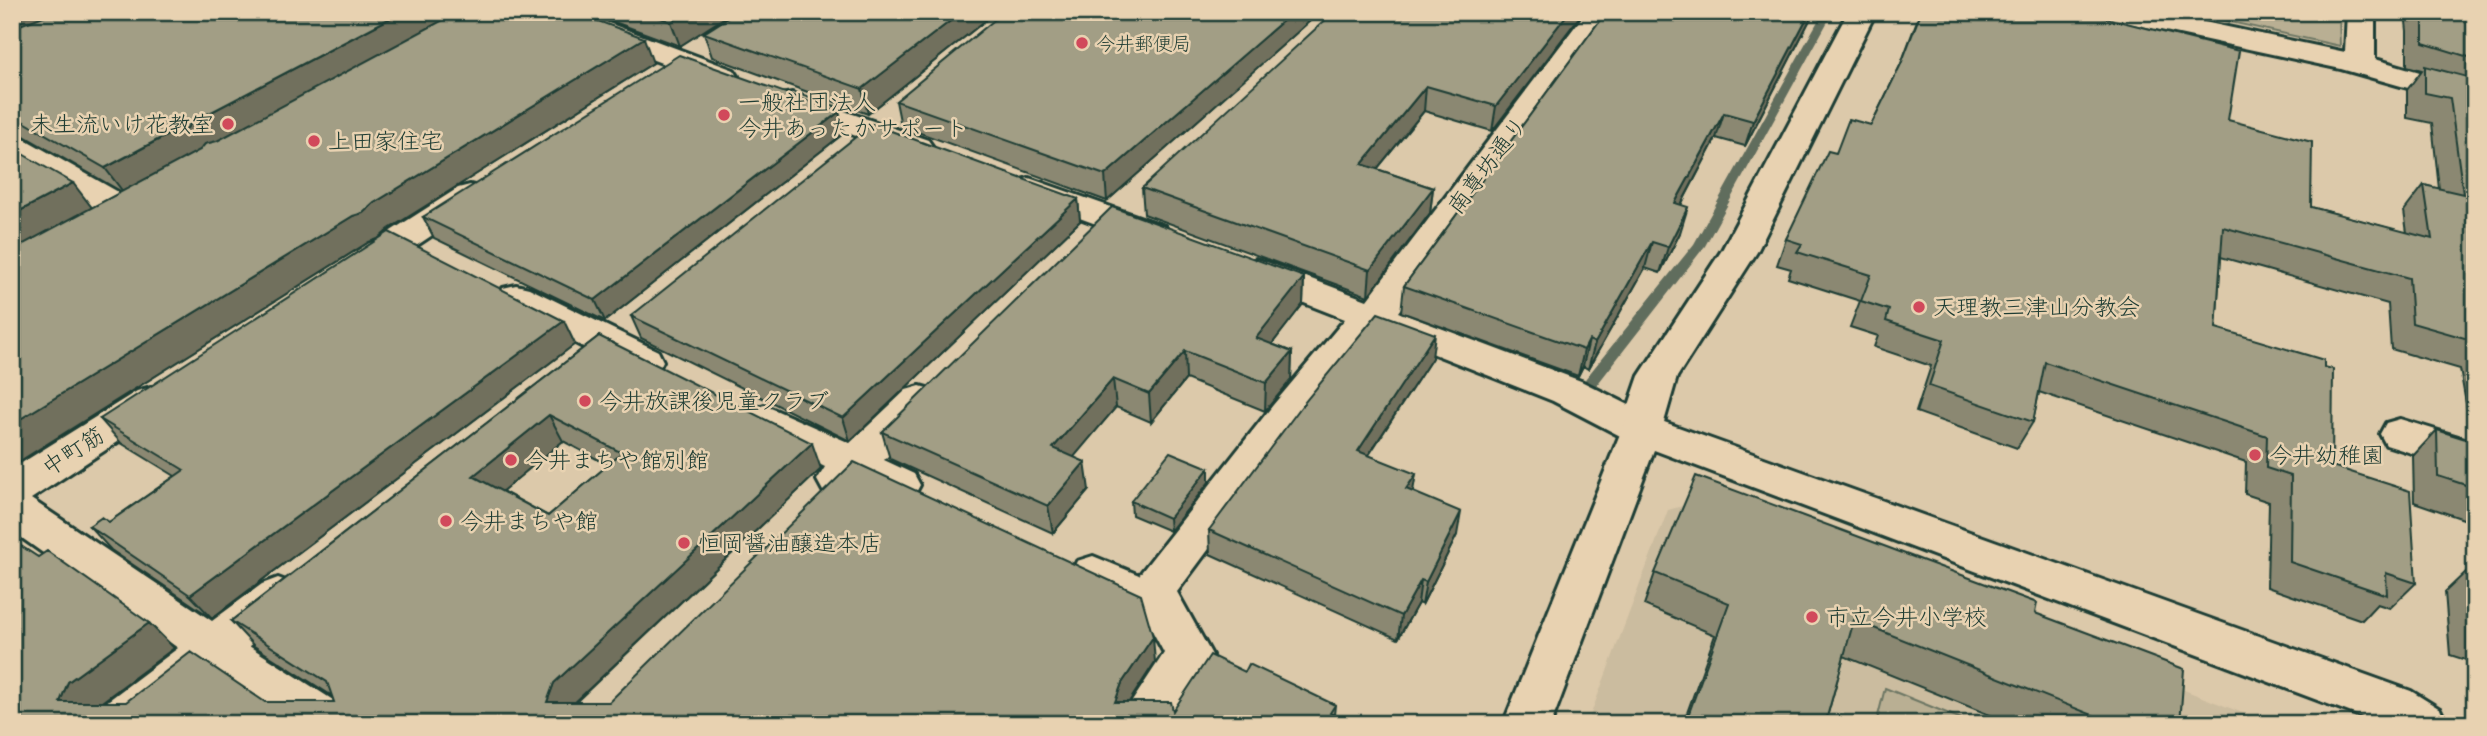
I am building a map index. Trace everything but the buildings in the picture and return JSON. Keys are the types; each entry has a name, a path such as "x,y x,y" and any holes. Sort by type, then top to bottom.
{"street":[{"path":"552,12 945,157"},
{"name":"南尊坊通り","path":"1147,599 1287,415 1371,317 1601,12"},
{"path":"1527,724 1642,429 1658,376 1739,252 1862,12"},
{"path":"2115,12 2360,66 2437,85 2475,98"},
{"path":"2360,66 2361,12"},
{"path":"645,83 714,40"},
{"path":"838,155 902,105"},
{"path":"12,145 135,204 90,228"},
{"path":"996,176 1187,246"},
{"path":"438,258 387,249 495,180"},
{"path":"1080,246 1109,217 1126,209 1147,190"},
{"path":"1226,260 1567,391 1642,429 2394,706 2423,724"},
{"path":"486,282 669,373"},
{"path":"574,368 638,317"},
{"name":"中町筋","path":"12,490 186,379"},
{"path":"815,502 943,379"},
{"path":"731,404 931,499"},
{"path":"2400,434 2475,458"},
{"path":"12,508 330,724"},
{"path":"1058,558 1162,606 1189,655 1144,724"},
{"path":"114,724 301,580"}],"shaded area":[{"path":"2185,12 2339,12 2340,46"},
{"name":"市立今井小学校","path":"1700,501 2271,724 1587,724 1668,510"},
{"path":"1885,688 1974,724 1876,724"}],"waterway":[{"path":"1591,382 1699,246 1828,12"}],"place":[{"name":"今井郵便局","path":"1082,43"},
{"name":"一般社団法人 今井あったかサポート","path":"724,115"},
{"name":"未生流いけ花教室","path":"228,124"},
{"name":"上田家住宅","path":"314,141"},
{"name":"天理教三津山分教会","path":"1919,307"},
{"name":"今井放課後児童クラブ","path":"585,401"},
{"name":"今井幼稚園","path":"2255,455"},
{"name":"今井まちや館別館","path":"511,460"},
{"name":"今井まちや館","path":"446,521"},
{"name":"恒岡醤油醸造本店","path":"684,543"},
{"name":"市立今井小学校","path":"1812,617"}]}
